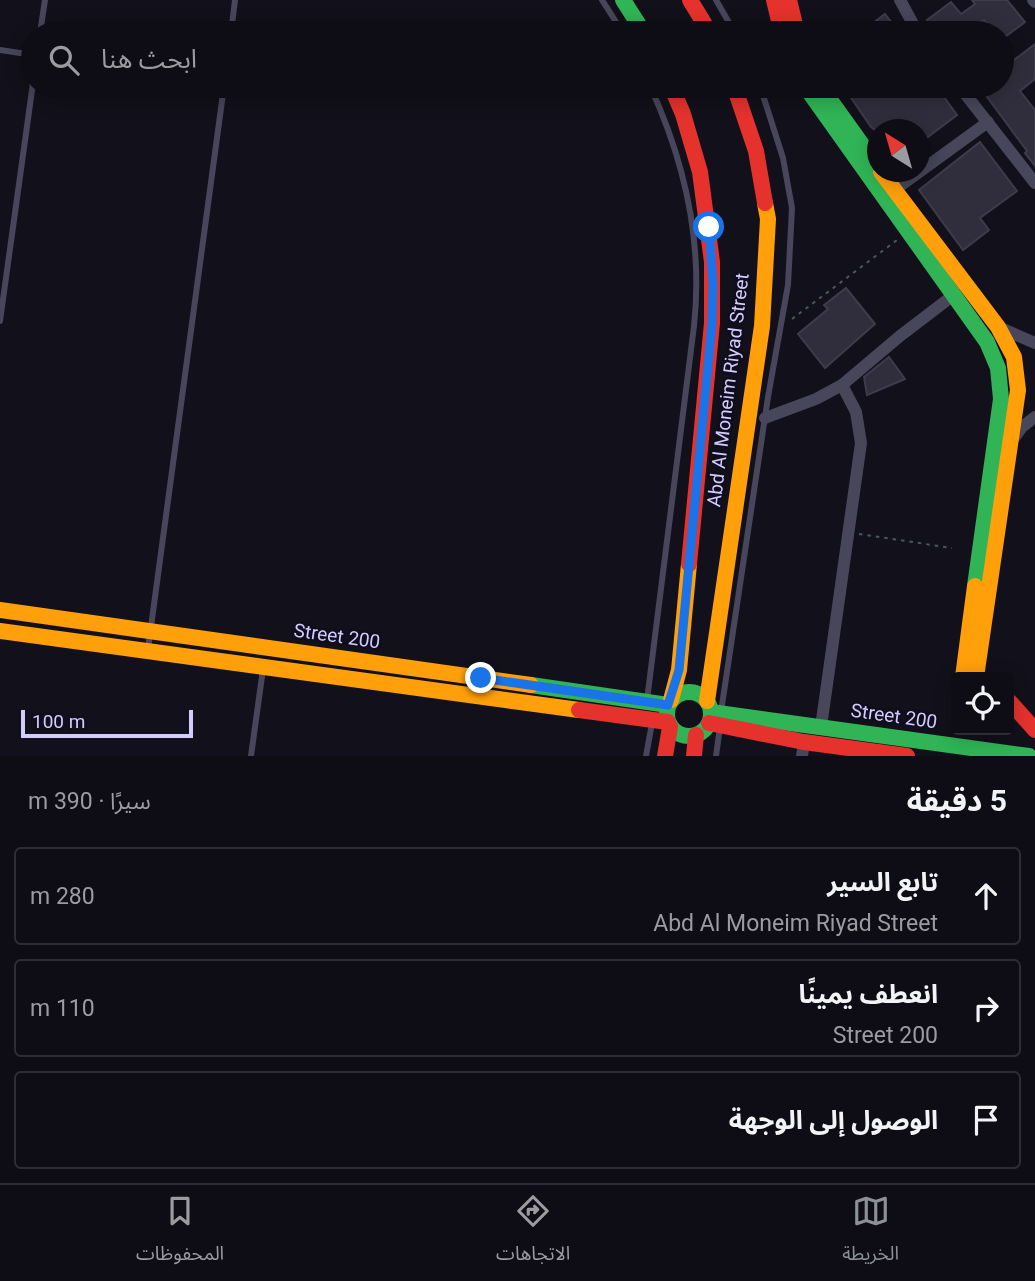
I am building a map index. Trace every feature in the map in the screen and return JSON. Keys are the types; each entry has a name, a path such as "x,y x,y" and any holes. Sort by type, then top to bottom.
{"street":[{"path":"623,0 636,21"},
{"path":"690,0 703,21"},
{"path":"774,0 779,21"},
{"path":"789,0 794,21"},
{"path":"900,0 911,21"},
{"name":"Abd Al Moneim Riyad Street","path":"670,703 679,670 712,323 713,284 709,221 699,170 676,98"},
{"name":"Abd Al Moneim Riyad Street","path":"714,715 762,326 768,219 755,151 738,98"},
{"path":"814,98 998,327 1014,357 1018,379 1017,401 1002,444 964,672"},
{"path":"828,98 867,153"},
{"path":"969,98 1035,183"},
{"path":"889,194 988,122"},
{"path":"885,182 907,231 955,294 987,342 998,368 1002,444 977,672"},
{"path":"765,418 816,399 842,385 892,342 955,294"},
{"path":"998,327 1035,343"},
{"path":"821,727 861,443 856,412 842,385"},
{"path":"1002,444 1035,417"},
{"name":"Street 200","path":"0,610 670,703"},
{"path":"0,631 663,724 679,735 696,735"},
{"path":"978,658 988,672"},
{"path":"665,756 663,724 670,703 687,692 698,694 714,715 696,735 694,756"},
{"path":"1014,707 1035,730"},
{"name":"Street 200","path":"714,715 821,727 959,751 1030,756"},
{"name":"Street 200","path":"714,715 803,749 907,756"}],"lane":[{"path":"42,21 45,0"},
{"path":"232,21 235,0"},
{"path":"602,0 615,21"},
{"path":"716,0 728,21"},
{"path":"0,50 21,53"},
{"path":"0,321 31,98"},
{"path":"148,651 222,98"},
{"path":"647,701 697,285 696,243 690,204 677,156 655,98"},
{"path":"716,756 714,715 788,285 792,208 783,158 764,98"},
{"path":"251,756 263,667"},
{"path":"646,756 663,724"}],"path":[{"path":"780,328 907,231"},
{"path":"849,532 952,548"}],"building":[{"path":"972,0 1007,0 1025,22 1014,30 1014,21 927,20 951,2 961,14 975,4"},
{"path":"885,14 890,21 876,21"},
{"path":"1035,44 1035,79 1020,91 1035,110 1035,166 988,98 1014,98 1014,60"},
{"path":"851,98 945,98 957,115 930,135 930,119 867,119 867,121"},
{"path":"980,142 1017,191 980,218 989,230 963,250 919,190"},
{"path":"846,288 875,324 825,368 798,334 828,309 824,305"},
{"path":"889,357 905,379 867,395 864,377"}],"traffic: fast":[{"path":"623,0 636,21"},
{"path":"814,98 987,342 998,368 1001,399 975,586"},
{"path":"829,98 867,152"},
{"path":"531,685 668,705"},
{"path":"689,692 705,698 711,714 705,730 689,736 673,730 667,714 673,698 689,692"},
{"path":"711,712 1029,756"}],"traffic: slow":[{"path":"889,182 998,327 1014,357 1018,390 977,672"},
{"path":"707,701 762,326 768,219 765,203"},
{"path":"671,700 679,670 689,564"},
{"path":"964,672 975,586"},
{"path":"0,610 531,685"},
{"path":"0,631 579,710"}],"traffic: jam":[{"path":"690,0 703,21"},
{"path":"774,0 779,21"},
{"path":"789,0 794,21"},
{"path":"676,98 700,172 712,262 712,323 689,564"},
{"path":"738,98 756,151 765,203"},
{"path":"1014,707 1035,730"},
{"path":"579,710 668,722"},
{"path":"709,723 804,742 907,756"},
{"path":"665,756 670,727"},
{"path":"694,756 696,735"}],"route":[{"path":"481,678 668,705 671,700 679,670 712,323 712,246 709,227"}]}
